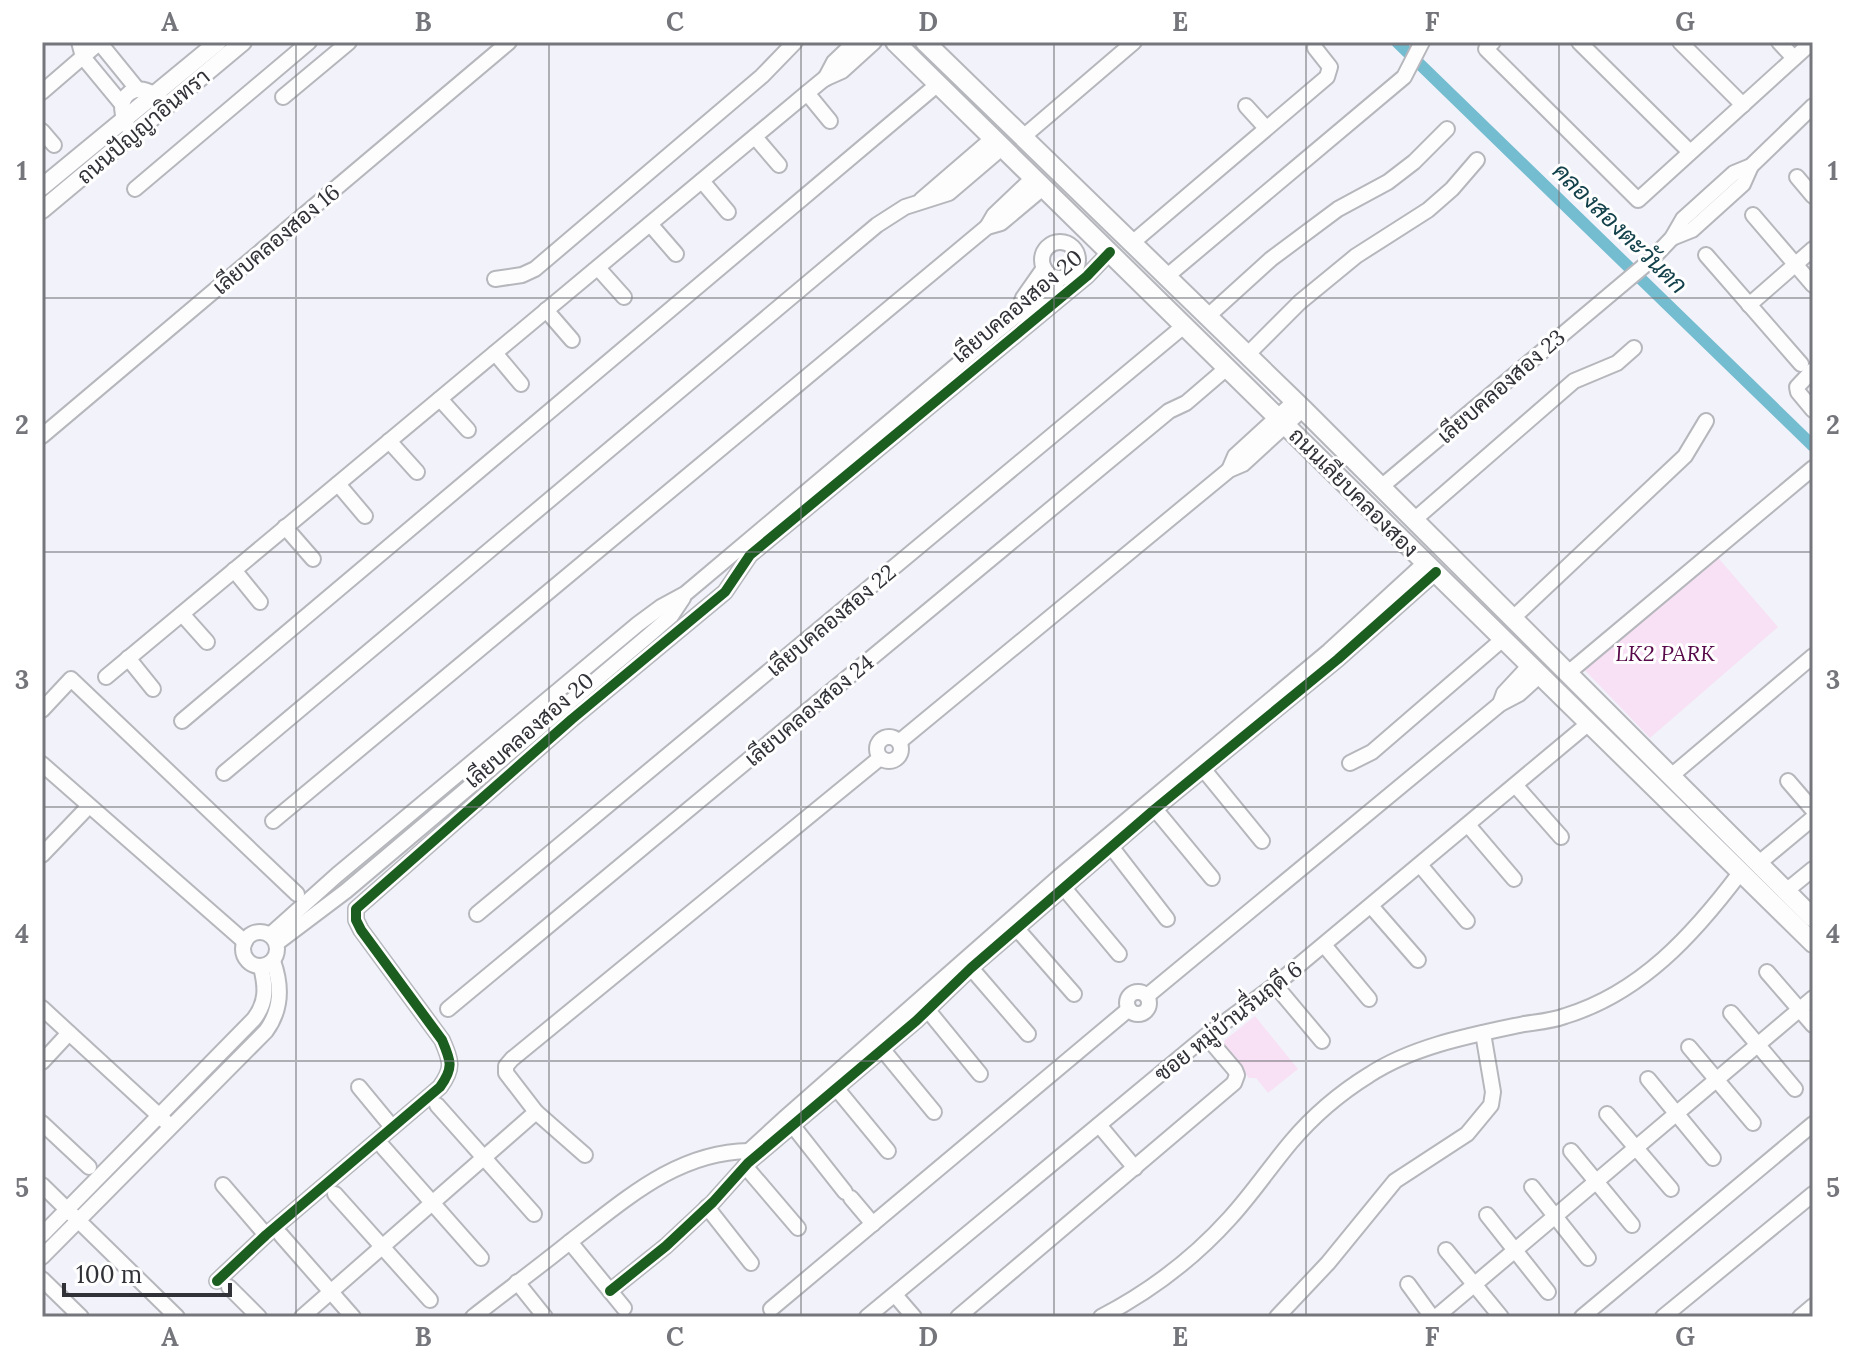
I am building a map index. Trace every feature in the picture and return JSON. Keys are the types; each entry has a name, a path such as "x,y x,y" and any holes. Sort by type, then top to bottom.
{"main road":[{"name":"ถนนเลียบคลองสอง","path":"895,42 1813,943"},
{"name":"ถนนเลียบคลองสอง","path":"925,42 1299,405 1813,918"}],"street":[{"path":"42,92 81,49 100,42 138,90 161,100"},
{"name":"ถนนปัญญาอินทรา","path":"161,100 218,42"},
{"name":"ถนนปัญญาอินทรา","path":"42,187 243,42"},
{"path":"135,189 309,42"},
{"path":"283,97 349,42"},
{"name":"เลียบคลองสอง 16","path":"42,436 509,42"},
{"path":"495,279 522,275 535,269 762,76 795,42"},
{"path":"824,79 834,62 855,42"},
{"path":"106,677 807,93 824,79 842,71 874,42"},
{"path":"1023,137 1134,42"},
{"path":"1493,42 1486,49 1638,200 1812,42"},
{"path":"1579,42 1690,152"},
{"path":"1680,42 1743,105"},
{"path":"1779,42 1794,58"},
{"path":"1166,277 1404,77 1420,47"},
{"path":"1132,243 1327,77 1330,67 1315,48"},
{"path":"81,49 121,103 128,127"},
{"path":"182,721 938,84"},
{"path":"121,103 127,93 138,90"},
{"path":"807,93 830,121"},
{"path":"1246,106 1266,128"},
{"name":"เลียบคลองสอง 23","path":"1381,487 1651,260 1672,238 1692,230 1743,184 1751,166 1813,106"},
{"name":"ถนนปัญญาอินทรา","path":"42,210 128,127"},
{"path":"1207,317 1271,259 1338,209 1388,182 1414,162 1447,129"},
{"path":"42,131 54,145"},
{"path":"755,137 779,165"},
{"path":"224,773 877,225 921,201 949,193 998,142"},
{"path":"1243,352 1284,311 1300,302 1356,256 1428,210 1452,189 1477,160"},
{"path":"1797,177 1813,196"},
{"path":"702,181 728,212"},
{"path":"273,821 987,227 994,215 1015,204 1039,182"},
{"path":"1753,215 1813,285"},
{"path":"650,224 676,254"},
{"path":"1072,246 1088,231"},
{"path":"1060,242 1072,246 1078,257 1072,274 1060,278 1048,274 1044,268 1042,257 1048,246 1060,242"},
{"path":"1749,305 1813,249"},
{"name":"เลียบคลองสอง 20","path":"259,1317 223,1284 449,1076 451,1059 442,1040 361,930 356,920 356,909 572,719 725,592 750,555 1087,276 1110,252"},
{"path":"1706,255 1807,367 1797,387 1813,410"},
{"path":"598,268 624,297"},
{"path":"1017,315 1030,287 1044,268"},
{"path":"273,939 337,875 638,624 685,594 1017,315 1037,306 1060,278"},
{"path":"546,310 572,340"},
{"name":"เลียบคลองสอง 22","path":"477,914 1185,325"},
{"path":"1414,520 1574,381 1617,363 1634,348"},
{"path":"495,353 521,384"},
{"name":"เลียบคลองสอง 24","path":"448,1009 1169,411 1186,403 1225,364"},
{"path":"440,399 468,430"},
{"path":"585,1155 536,1112 506,1073 506,1066 512,1059 880,758 891,762 899,757 902,748 899,742 1229,470 1243,464 1281,420 1299,405"},
{"path":"1513,618 1685,456 1706,421"},
{"path":"389,441 417,472"},
{"path":"1568,673 1812,469"},
{"path":"338,484 365,516"},
{"path":"285,527 313,559"},
{"path":"750,1159 793,1126 833,1084 883,1050 924,1006 1013,925 1386,609 1430,568"},
{"path":"234,570 260,602"},
{"path":"273,939 346,891 671,616 685,594"},
{"path":"182,614 207,642"},
{"path":"1350,763 1372,752 1503,639"},
{"path":"1671,776 1813,656"},
{"path":"128,658 153,689"},
{"path":"771,1309 1129,1009 1128,1000 1134,993 1147,996 1500,704 1519,694 1535,670"},
{"path":"42,710 71,679 297,894"},
{"path":"610,1291 666,1246 707,1207 750,1159 833,1084 971,968 1013,925 1064,888 1108,842 1204,770 1262,714"},
{"name":"ซอย หมู่บ้านรื่นฤดี 6","path":"867,1317 1206,1036 1324,945 1589,723"},
{"path":"498,742 508,754"},
{"path":"42,764 245,942"},
{"path":"1204,770 1262,841"},
{"path":"1788,781 1813,810"},
{"path":"1516,786 1561,837"},
{"path":"42,855 88,807"},
{"path":"1155,809 1212,878"},
{"path":"1759,863 1813,818"},
{"path":"1468,825 1514,879"},
{"path":"1108,842 1167,919"},
{"path":"1420,865 1467,921"},
{"path":"1786,891 1813,869"},
{"path":"1101,1317 1141,1295 1207,1241 1230,1219 1305,1127 1350,1087 1397,1060 1483,1033 1563,1017 1597,1004 1652,971 1709,914 1740,873"},
{"path":"1064,888 1119,954"},
{"path":"1371,906 1418,960"},
{"path":"1013,925 1074,994"},
{"path":"42,1235 74,1214 171,1127 270,1026 279,998 278,979 267,964 246,960 244,954 245,942 258,932 273,939"},
{"path":"42,1257 74,1214 159,1116 258,1014 265,994 267,964 277,954 273,939"},
{"path":"1324,945 1369,999"},
{"path":"971,968 1028,1034"},
{"path":"1767,972 1813,1025"},
{"path":"1275,985 1322,1041"},
{"path":"1408,1284 1434,1317 1813,998"},
{"path":"924,1006 980,1074"},
{"path":"42,1008 171,1127"},
{"path":"1731,1013 1795,1089"},
{"path":"42,1062 69,1033"},
{"path":"1277,1317 1328,1263 1395,1181 1467,1134 1491,1105 1493,1092 1483,1033"},
{"path":"958,1317 1236,1080 1235,1070 1206,1036"},
{"path":"1689,1047 1753,1123"},
{"path":"883,1050 934,1112"},
{"path":"1648,1079 1713,1158"},
{"path":"833,1084 888,1151"},
{"path":"359,1087 392,1127"},
{"path":"437,1105 534,1214"},
{"path":"302,1317 536,1112"},
{"path":"1607,1114 1671,1189"},
{"path":"42,1123 89,1167"},
{"path":"1582,1317 1813,1124"},
{"path":"1099,1125 1135,1168"},
{"path":"793,1126 873,1224"},
{"path":"383,1147 481,1258"},
{"path":"473,1317 638,1188 696,1159 724,1151 750,1159 798,1228"},
{"path":"1571,1151 1632,1225"},
{"path":"42,1185 177,1317"},
{"path":"223,1185 353,1317"},
{"path":"1532,1187 1588,1258"},
{"path":"335,1194 430,1300"},
{"path":"1663,1317 1813,1194"},
{"path":"707,1207 751,1263"},
{"path":"1487,1215 1548,1292"},
{"path":"570,1242 624,1308"},
{"path":"1446,1250 1501,1317"},
{"path":"42,1279 81,1317"},
{"path":"517,1282 545,1317"},
{"path":"895,1295 914,1317"},
{"path":"1800,1317 1813,1306"}],"green space":[{"name":"LK2 PARK","path":"1708,546 1778,627 1650,738 1574,659"},
{"path":"1255,1016 1298,1069 1268,1093 1256,1078 1249,1078 1223,1046 1225,1040"}],"waterway":[{"name":"คลองสองตะวันตก","path":"1397,42 1813,446"}],"cycle path":[{"path":"217,1281 266,1235 440,1087 447,1075 449,1059 442,1040 361,930 356,920 356,909 572,719 725,592 750,555 1087,276 1110,252"},
{"path":"610,1291 666,1246 713,1202 748,1163 916,1021 971,968 1155,809 1338,659 1436,572"}]}
